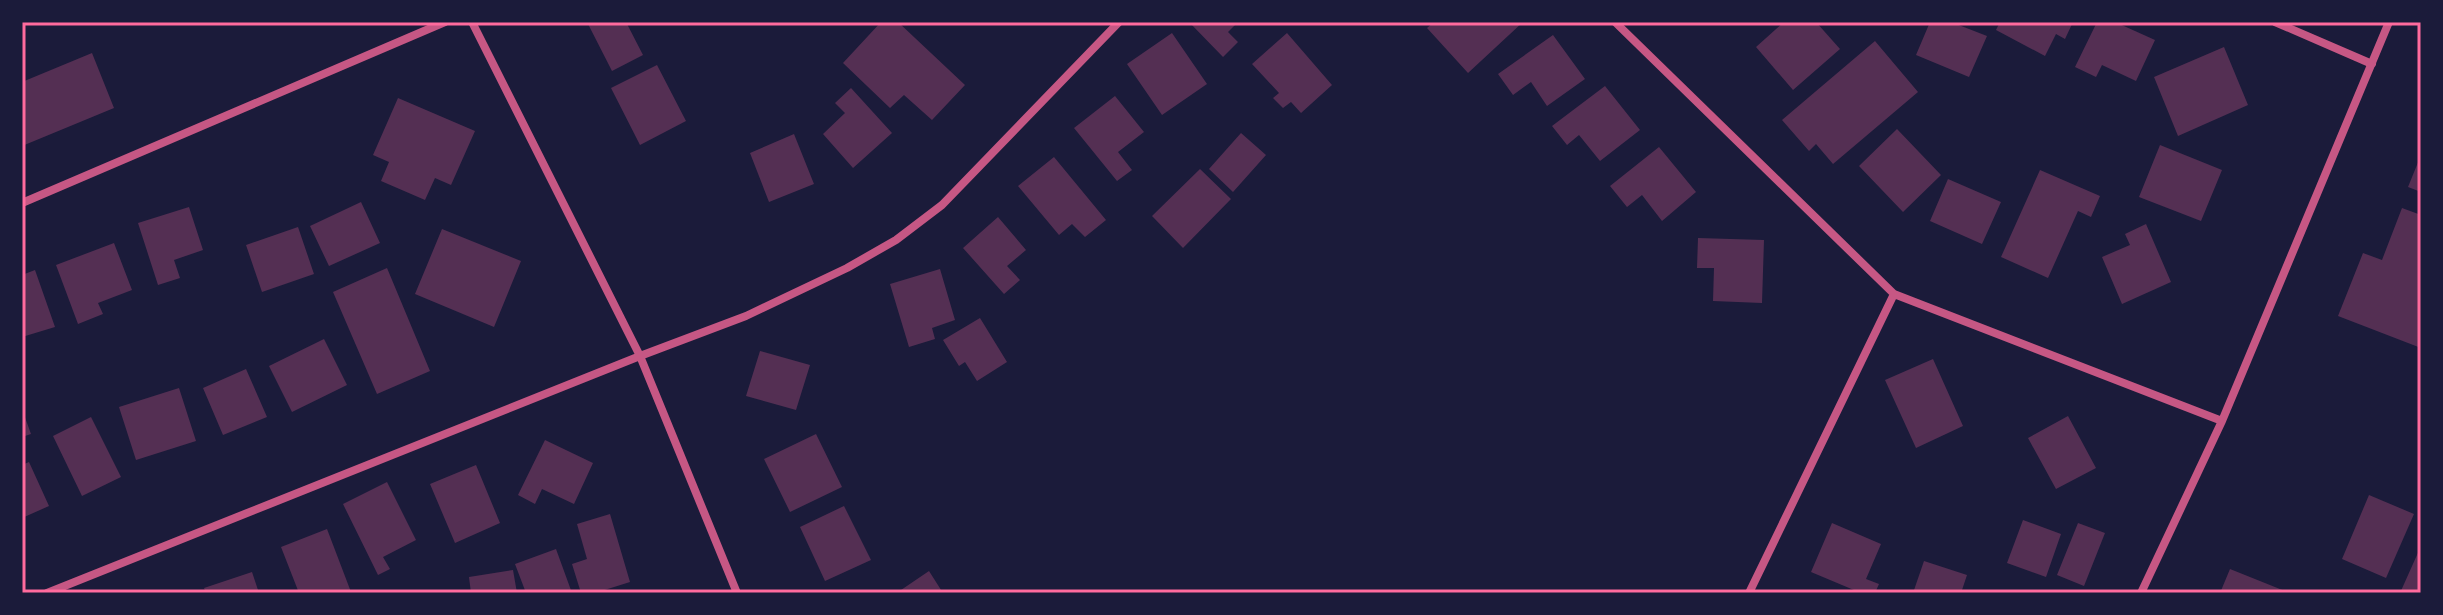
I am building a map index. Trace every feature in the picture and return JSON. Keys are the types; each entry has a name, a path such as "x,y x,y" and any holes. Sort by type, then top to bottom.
{"street":[{"path":"22,203 445,22"},
{"path":"472,22 640,356 737,593"},
{"path":"47,593 746,316 847,268 896,240 942,205 1119,22"},
{"path":"1615,22 1894,294 2222,421"},
{"path":"2275,22 2372,64"},
{"path":"2141,593 2222,421 2389,22"},
{"path":"1749,593 1894,294"}],"building":[{"path":"587,22 626,22 643,55 612,71"},
{"path":"881,22 898,22 965,85 932,120 904,95 890,108 843,63"},
{"path":"1189,22 1238,22 1228,32 1238,42 1223,57"},
{"path":"1434,22 1523,22 1468,73 1427,28"},
{"path":"1784,22 1816,22 1840,49 1793,90 1756,47"},
{"path":"1930,22 1951,22 1987,36 1969,77 1916,55"},
{"path":"2000,22 2073,22 2065,39 2056,34 2045,56 1996,30"},
{"path":"2097,22 2115,22 2155,40 2136,81 2102,65 2096,77 2075,67"},
{"path":"1172,33 1207,84 1162,115 1127,64"},
{"path":"1287,33 1332,85 1301,113 1291,102 1283,108 1273,98 1279,93 1252,64"},
{"path":"1553,35 1585,79 1547,106 1531,82 1513,95 1498,74"},
{"path":"1875,41 1918,92 1833,164 1816,144 1809,151 1782,120"},
{"path":"2224,47 2248,105 2178,136 2154,77"},
{"path":"92,53 114,108 22,146 22,82"},
{"path":"657,65 686,121 640,145 611,88"},
{"path":"1605,86 1640,130 1600,161 1579,135 1567,145 1552,126"},
{"path":"851,88 892,133 853,168 823,134 845,113 835,103"},
{"path":"1115,96 1144,132 1118,152 1132,170 1117,181 1074,128"},
{"path":"398,98 475,131 451,185 435,178 425,200 381,181 389,162 373,155"},
{"path":"1897,129 1941,175 1903,212 1859,166"},
{"path":"1241,133 1266,155 1233,192 1209,169"},
{"path":"794,134 814,184 769,202 750,153"},
{"path":"2160,145 2222,170 2201,221 2139,197"},
{"path":"1659,147 1696,192 1662,221 1642,195 1627,207 1610,186"},
{"path":"2421,155 2421,192 2408,187"},
{"path":"1054,157 1106,220 1085,237 1072,224 1059,235 1018,186"},
{"path":"1200,169 1231,199 1183,248 1152,216"},
{"path":"2040,170 2100,196 2091,217 2078,211 2048,278 2001,257"},
{"path":"1948,179 2001,202 1982,244 1930,221"},
{"path":"361,202 380,243 329,266 310,226"},
{"path":"189,207 203,250 174,260 180,278 158,285 138,223"},
{"path":"2402,208 2421,215 2421,348 2338,316 2363,253 2382,260"},
{"path":"998,217 1026,250 1007,266 1020,280 1004,294 963,248"},
{"path":"2146,224 2171,282 2122,304 2102,257 2130,245 2125,234"},
{"path":"298,227 314,274 262,292 246,245"},
{"path":"442,229 521,261 494,327 415,294"},
{"path":"1698,238 1764,240 1762,303 1713,301 1714,268 1697,268"},
{"path":"114,243 132,290 98,303 103,314 78,324 56,265"},
{"path":"387,268 430,371 377,394 333,292"},
{"path":"940,269 955,320 932,328 935,339 909,347 890,284"},
{"path":"35,270 55,327 22,337 22,275"},
{"path":"980,318 1007,362 977,381 965,362 959,366 943,340"},
{"path":"324,339 347,385 292,412 269,366"},
{"path":"760,351 810,365 796,410 746,396"},
{"path":"1933,359 1963,426 1916,448 1885,380"},
{"path":"246,369 267,417 223,435 203,388"},
{"path":"179,388 196,441 136,460 119,407"},
{"path":"22,409 31,434 22,437"},
{"path":"2068,416 2096,468 2056,489 2028,438"},
{"path":"91,417 121,477 82,496 53,436"},
{"path":"816,434 842,487 790,512 764,459"},
{"path":"545,440 593,463 574,504 542,489 535,504 518,495"},
{"path":"29,462 49,506 22,518 22,465"},
{"path":"476,465 500,523 455,543 430,484"},
{"path":"387,482 416,540 383,557 390,569 378,575 343,504"},
{"path":"2369,495 2414,514 2386,578 2342,559"},
{"path":"844,506 871,560 825,581 800,527"},
{"path":"610,514 630,582 595,593 581,593 572,564 587,559 577,524"},
{"path":"2023,520 2061,534 2046,577 2007,563"},
{"path":"1832,523 1881,544 1866,579 1879,584 1875,593 1861,593 1811,572"},
{"path":"2078,523 2105,533 2084,586 2057,575"},
{"path":"327,529 351,592 299,593 281,547"},
{"path":"2421,546 2421,593 2400,593"},
{"path":"556,549 572,593 526,593 515,564"},
{"path":"1924,561 1967,575 1961,593 1913,593"},
{"path":"2230,569 2290,593 2220,593"},
{"path":"513,570 517,593 471,593 469,577"},
{"path":"929,571 943,593 903,593 901,590"},
{"path":"252,572 259,593 206,593 204,588"}]}
